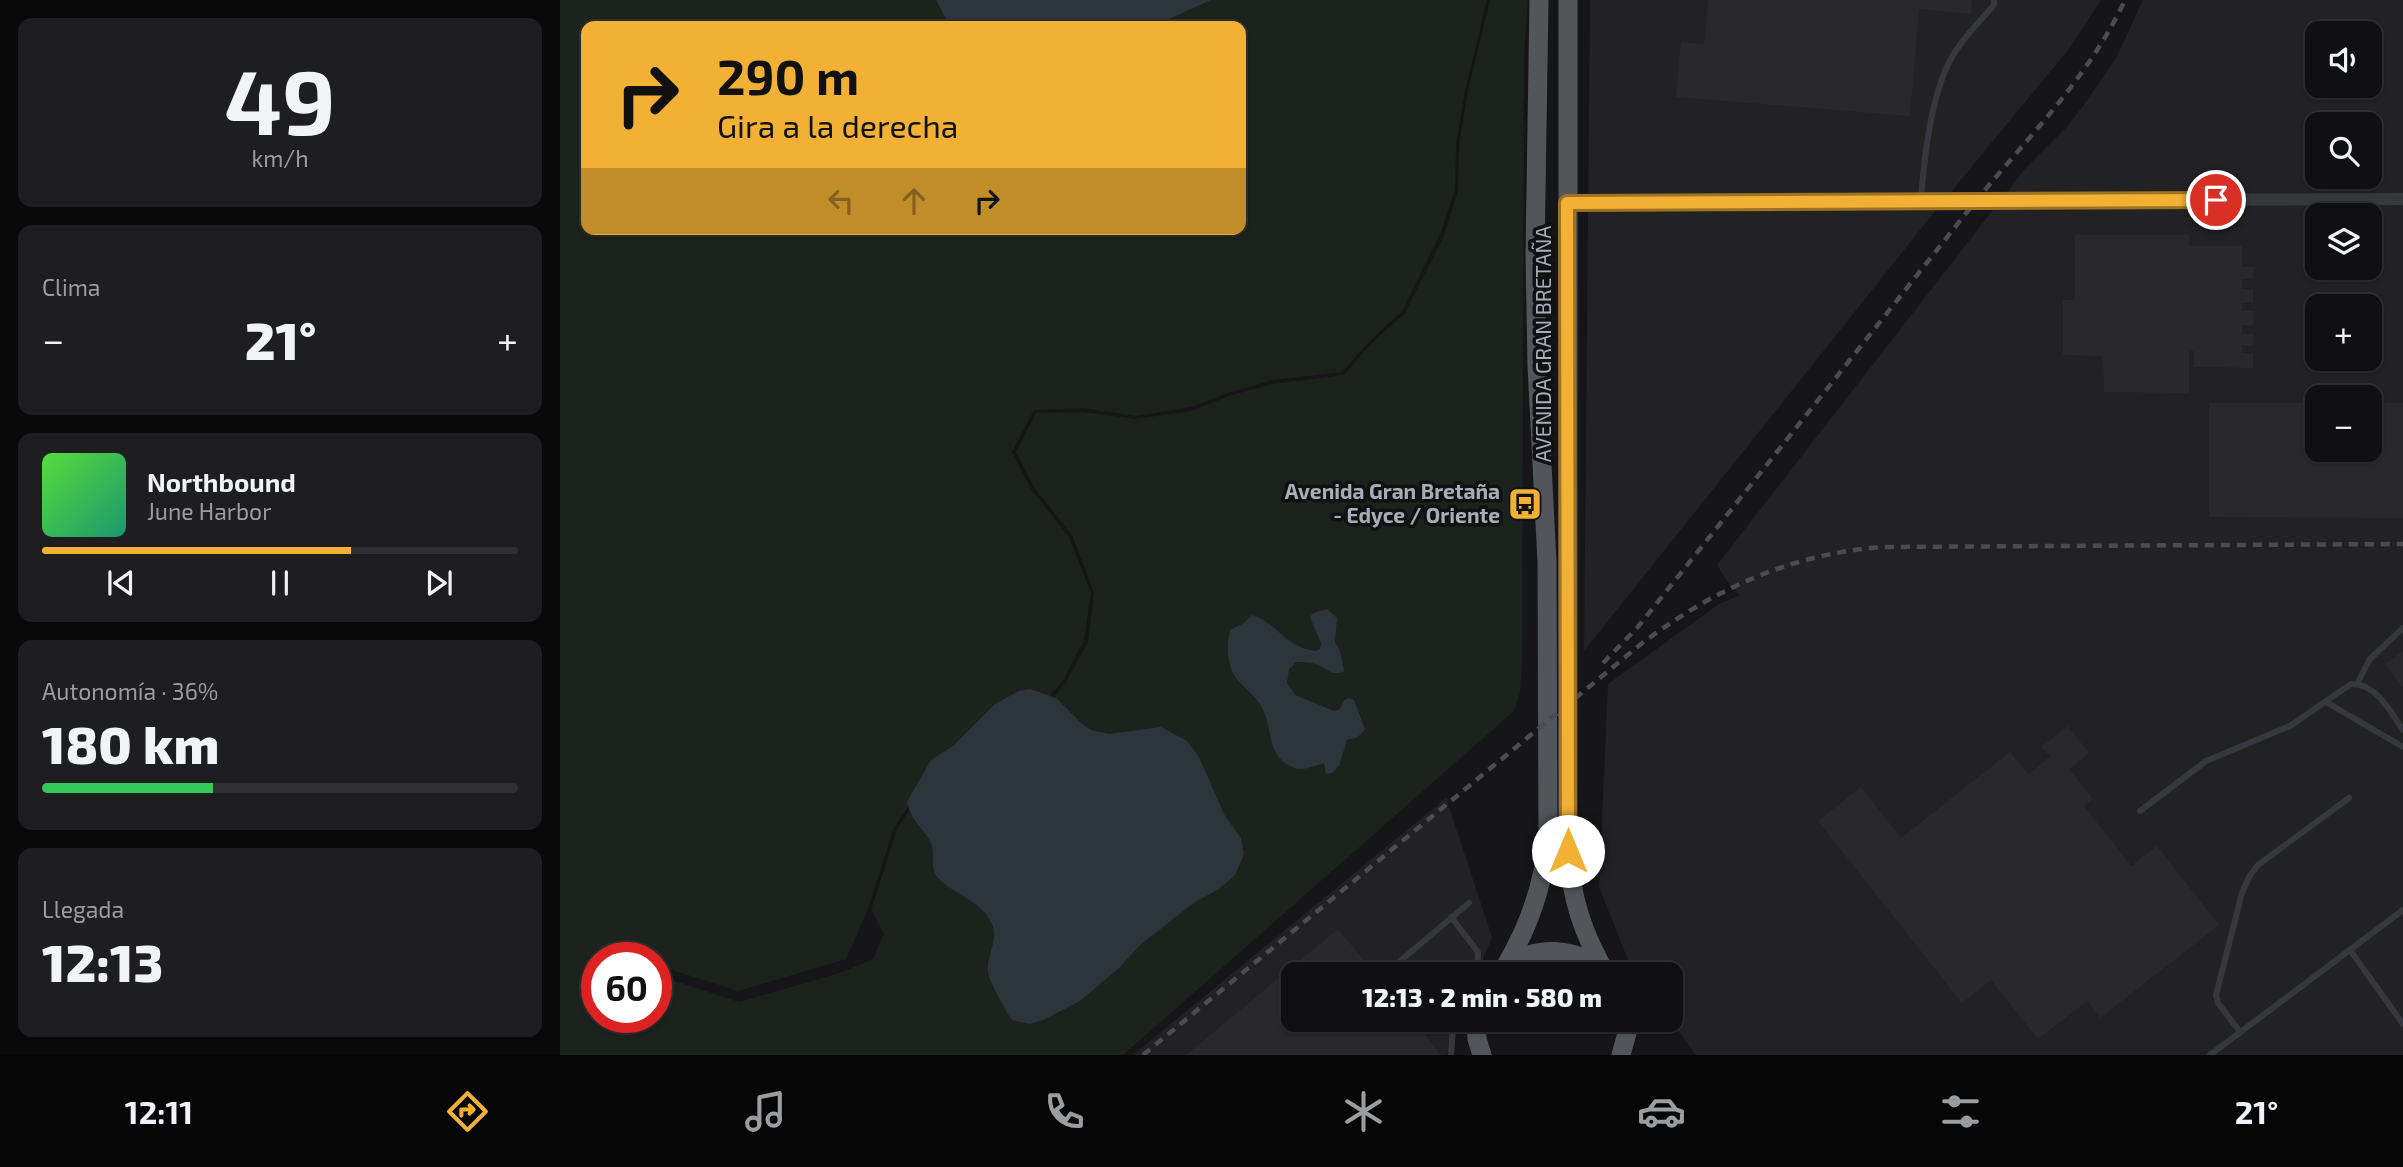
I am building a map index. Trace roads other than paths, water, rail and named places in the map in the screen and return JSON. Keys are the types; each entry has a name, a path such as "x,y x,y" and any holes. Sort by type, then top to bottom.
{"main road":[{"name":"AVENIDA GRAN BRETAÑA","path":"1506,962 1524,933 1537,898 1545,864 1548,833 1547,562 1537,366 1535,255 1539,0"},
{"name":"AVENIDA GRAN BRETAÑA","path":"1568,0 1568,851 1577,913 1599,962"},
{"path":"1535,255 1550,220 1567,203"},
{"path":"1517,962 1532,954 1562,952 1591,962"},
{"path":"1625,1051 1626,1032"}],"street":[{"path":"1567,203 2403,199"}],"lane":[{"path":"1921,200 1939,84 1955,52 1994,5 1994,0"},
{"path":"2357,684 2369,660 2403,628"},
{"path":"2140,811 2206,761 2234,748 2272,736 2304,718 2345,687 2357,684 2369,688 2403,730"},
{"path":"2326,702 2403,747"},
{"path":"2239,1032 2218,1003 2216,995 2245,884 2258,865 2349,798"},
{"path":"1399,962 1469,903"},
{"path":"2210,1055 2403,910"},
{"path":"1451,917 1478,953 1476,962"},
{"path":"2350,950 2403,1024"},
{"path":"1451,1055 1453,1032"}],"railway":[{"path":"1603,663 1637,628 1967,212 2073,84 2110,29 2125,0"},
{"path":"1143,1055 1641,644 1697,607 1755,578 1816,557 1882,547 2403,544"}],"place":[{"name":"Avenida Gran Bretaña - Edyce / Oriente","path":"1525,504"}]}
